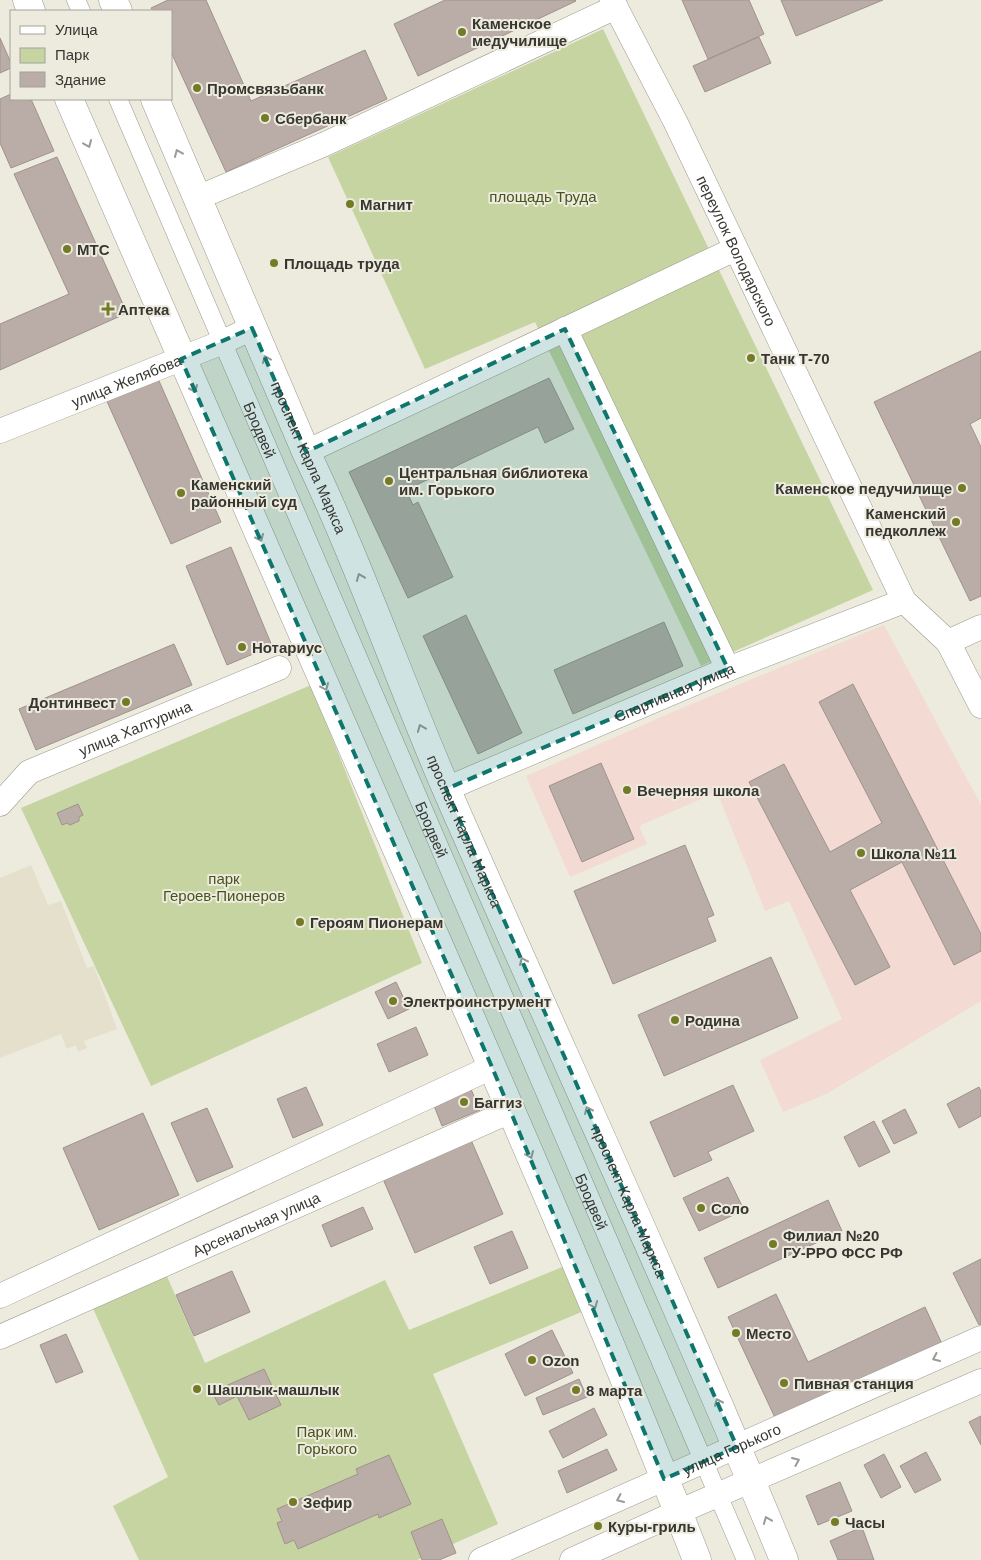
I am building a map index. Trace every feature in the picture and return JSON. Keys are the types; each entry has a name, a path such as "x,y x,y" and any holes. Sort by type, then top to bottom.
{"street":[{"path":"197,198 325,144 614,4"},
{"name":"переулок Володарского","path":"614,4 676,123 904,601 948,642 981,706"},
{"path":"69,100 511,1111 589,1294 697,1560"},
{"name":"Бродвей","path":"118,100 746,1560"},
{"name":"проспект Карла Маркса","path":"155,100 252,328 330,503 446,789 737,1447 784,1560"},
{"path":"306,452 735,249"},
{"name":"улица Желябова","path":"0,431 223,342 252,328"},
{"path":"565,329 728,669"},
{"name":"Спортивная улица","path":"446,789 728,669 904,601"},
{"path":"948,642 981,627"},
{"name":"улица Халтурина","path":"0,804 29,772 279,668"},
{"path":"0,1296 492,1067"},
{"name":"Арсенальная улица","path":"0,1337 511,1111"},
{"name":"улица Горького","path":"481,1560 981,1338"},
{"path":"572,1560 718,1494 981,1380"}],"highlighted area":[{"path":"252,328 306,452 565,329 728,669 446,789 737,1447 664,1479 492,1067 181,359"}],"shaded area":[{"name":"Школа №11","path":"884,625 981,805 981,1001 828,1093 783,1112 760,1060 842,1019 789,901 765,911 717,792 639,826 647,844 570,877 526,776 689,705"},
{"path":"31,865 48,905 61,901 87,968 94,966 117,1029 84,1041 87,1048 78,1052 76,1045 67,1049 61,1034 0,1058 0,878"}],"green space":[{"name":"площадь Труда","path":"603,29 873,590 701,666 535,322 425,369 328,157"},
{"name":"парк Героев-Пионеров","path":"311,685 422,963 151,1086 21,808"},
{"name":"Парк им. Горького","path":"572,1263 591,1308 433,1374 498,1524 417,1560 139,1560 113,1506 168,1477 88,1297 162,1265 205,1363 385,1280 409,1330"}],"building":[{"path":"168,0 206,0 251,101 365,50 387,99 226,172 172,54 172,10 152,10 151,8"},
{"path":"445,0 576,1 418,76 394,24"},
{"path":"682,0 749,0 764,34 708,59"},
{"path":"781,0 883,0 796,36"},
{"path":"759,37 771,63 705,92 693,66"},
{"path":"0,38 10,61 10,68 0,73"},
{"path":"10,94 10,100 31,100 54,151 11,168 0,143 0,99"},
{"path":"57,157 127,313 0,370 0,324 69,294 14,174"},
{"name":"Каменский педколлеж","path":"981,351 981,418 970,424 981,447 981,596 970,601 874,402"},
{"path":"156,374 221,522 171,544 105,397"},
{"name":"Центральная библиотека им. Горького","path":"549,378 574,429 545,443 538,427 406,490 413,505 418,502 453,577 408,598 349,472"},
{"path":"231,547 272,646 227,665 186,566"},
{"path":"466,615 522,733 478,754 423,636"},
{"path":"664,622 683,666 573,714 554,670"},
{"path":"174,644 192,685 36,750 19,709"},
{"path":"853,684 981,934 981,951 954,965 902,862 850,890 890,967 855,985 749,782 784,764 830,852 882,823 819,702"},
{"path":"601,763 634,839 582,862 549,786"},
{"path":"78,804 83,815 79,817 79,821 70,825 67,823 62,825 57,813"},
{"path":"685,845 714,915 707,918 716,941 613,984 574,891"},
{"path":"771,957 798,1018 664,1076 638,1015"},
{"path":"396,982 409,1009 388,1019 375,992"},
{"path":"416,1027 428,1055 389,1072 377,1044"},
{"path":"733,1085 754,1131 708,1152 712,1160 674,1177 650,1122"},
{"path":"306,1087 323,1125 293,1138 277,1099"},
{"path":"470,1087 480,1110 442,1126 433,1103"},
{"path":"979,1087 981,1091 981,1116 959,1128 947,1104"},
{"path":"207,1108 233,1167 197,1182 171,1123"},
{"path":"905,1109 917,1133 894,1144 882,1121"},
{"path":"143,1113 179,1195 99,1230 63,1148"},
{"path":"874,1121 890,1152 859,1167 844,1137"},
{"path":"471,1140 503,1214 415,1253 383,1179"},
{"path":"728,1177 744,1210 699,1231 683,1198"},
{"name":"Филиал №20 ГУ-РРО ФСС РФ","path":"828,1200 842,1231 718,1288 704,1258"},
{"path":"363,1207 373,1229 331,1247 322,1225"},
{"path":"512,1231 528,1268 490,1284 474,1247"},
{"path":"981,1259 981,1324 979,1325 953,1273"},
{"path":"232,1271 250,1312 194,1336 176,1295"},
{"path":"776,1294 808,1362 925,1307 942,1344 777,1422 728,1317"},
{"path":"552,1330 573,1373 525,1396 505,1354"},
{"path":"66,1334 83,1372 56,1383 40,1345"},
{"path":"264,1369 281,1405 249,1420 237,1396 219,1405 212,1392"},
{"path":"579,1379 587,1397 543,1415 536,1398"},
{"path":"594,1408 607,1435 563,1458 549,1431"},
{"path":"981,1416 981,1445 969,1422"},
{"path":"607,1449 617,1470 567,1493 558,1471"},
{"path":"926,1452 941,1480 915,1493 900,1466"},
{"path":"884,1454 901,1487 881,1498 864,1465"},
{"path":"389,1455 411,1504 379,1518 378,1514 298,1549 294,1540 285,1544 277,1523 282,1521 277,1509 358,1474 356,1469"},
{"path":"840,1482 852,1511 818,1525 806,1496"},
{"path":"442,1519 456,1553 439,1560 422,1560 411,1532"},
{"path":"862,1527 874,1560 838,1560 830,1541"}],"place":[{"name":"Каменское медучилище","path":"462,32"},
{"name":"Промсвязьбанк","path":"197,88"},
{"name":"Сбербанк","path":"265,118"},
{"name":"Магнит","path":"350,204"},
{"name":"МТС","path":"67,249"},
{"name":"Площадь труда","path":"274,263"},
{"name":"Аптека","path":"108,309"},
{"name":"Танк Т-70","path":"751,358"},
{"name":"Центральная библиотека им. Горького","path":"389,481"},
{"name":"Каменское педучилище","path":"962,488"},
{"name":"Каменский районный суд","path":"181,493"},
{"name":"Каменский педколлеж","path":"956,522"},
{"name":"Нотариус","path":"242,647"},
{"name":"Донтинвест","path":"126,702"},
{"name":"Вечерняя школа","path":"627,790"},
{"name":"Школа №11","path":"861,853"},
{"name":"Героям Пионерам","path":"300,922"},
{"name":"Электроинструмент","path":"393,1001"},
{"name":"Родина","path":"675,1020"},
{"name":"Баггиз","path":"464,1102"},
{"name":"Соло","path":"701,1208"},
{"name":"Филиал №20 ГУ-РРО ФСС РФ","path":"773,1244"},
{"name":"Место","path":"736,1333"},
{"name":"Ozon","path":"532,1360"},
{"name":"Пивная станция","path":"784,1383"},
{"name":"Шашлык-машлык","path":"197,1389"},
{"name":"8 марта","path":"576,1390"},
{"name":"Зефир","path":"293,1502"},
{"name":"Часы","path":"835,1522"},
{"name":"Куры-гриль","path":"598,1526"}]}
